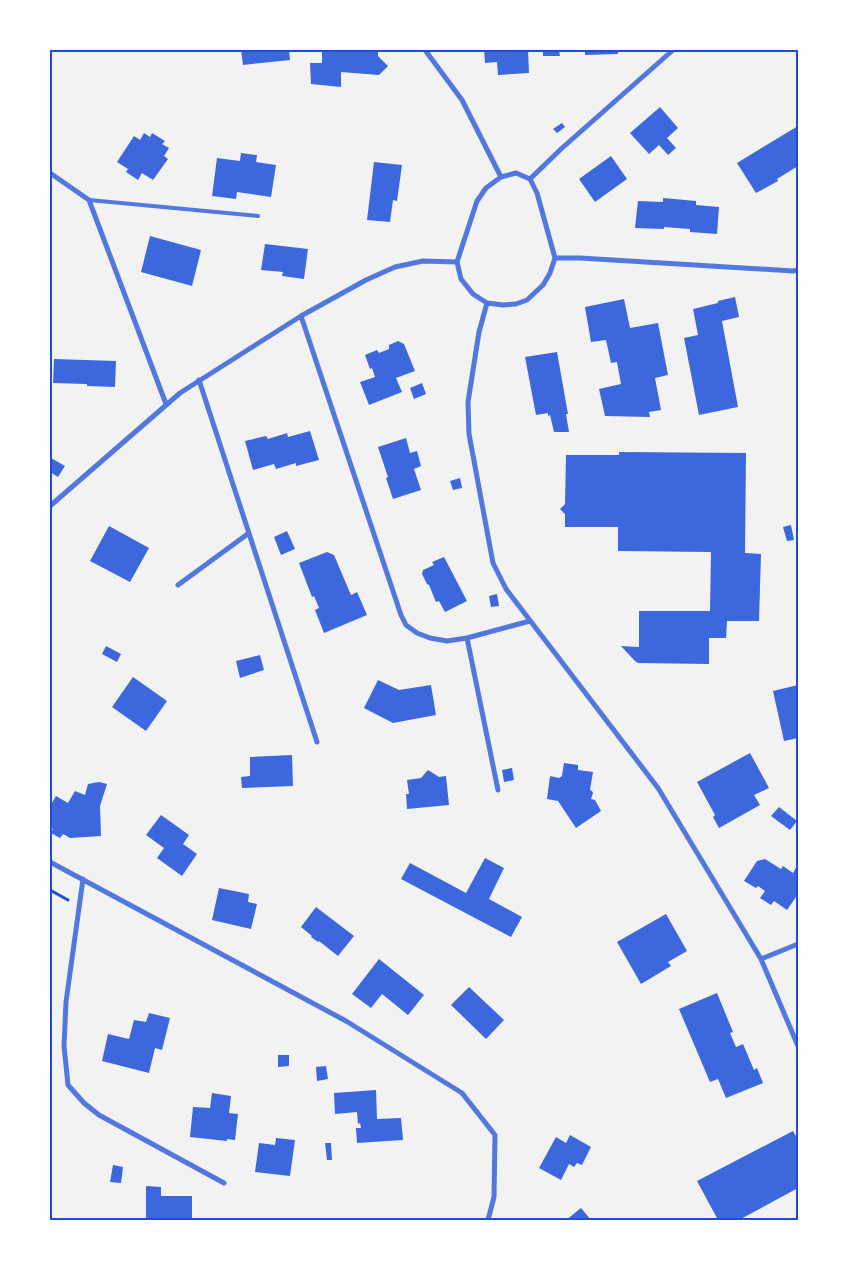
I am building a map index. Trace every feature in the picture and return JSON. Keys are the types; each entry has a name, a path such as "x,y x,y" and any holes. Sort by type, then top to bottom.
{"street":[{"path":"425,50 462,100 501,178"},
{"path":"530,179 561,149 673,50"},
{"path":"50,173 89,200 166,404"},
{"path":"516,173 530,179 537,193 556,258 543,285 528,300 516,304 503,305 486,303 473,294 461,279 457,262 476,201 486,188 501,178 516,173"},
{"path":"556,258 798,270"},
{"path":"50,506 180,393 301,316 366,280 395,267 423,261 457,262"},
{"path":"486,303 479,332 468,402 469,434 493,563 506,589 658,788 761,958 798,1046"},
{"path":"301,316 401,615 406,625 417,633 447,641 467,638 530,621"},
{"path":"199,380 317,742"},
{"path":"178,585 248,532"},
{"path":"467,638 498,790"},
{"path":"50,862 346,1021 462,1093 495,1135 494,1197 488,1220"},
{"path":"83,879 66,1002 64,1046 68,1085 84,1103 99,1115 224,1183"},
{"path":"761,958 798,944"}],"lane":[{"path":"89,200 258,216"}],"building":[{"path":"241,50 289,50 290,60 243,65"},
{"path":"322,50 378,50 378,56 388,66 379,75 341,72 341,87 311,84 310,63 322,63"},
{"path":"484,50 528,50 529,73 498,75 497,62 485,63"},
{"path":"543,50 559,50 560,56 543,56"},
{"path":"585,50 618,50 618,54 585,55"},
{"path":"660,107 678,128 667,138 676,148 668,155 659,145 649,154 630,133"},
{"path":"562,123 565,127 557,133 553,129"},
{"path":"798,126 798,166 777,179 778,181 756,193 737,163"},
{"path":"144,133 150,137 152,133 165,141 162,144 169,148 164,156 168,159 153,180 142,173 138,180 126,172 128,169 117,162 134,136 140,140"},
{"path":"241,153 257,155 256,162 276,165 271,197 237,192 236,199 212,196 217,158 240,161"},
{"path":"611,156 627,179 595,202 579,179"},
{"path":"374,162 402,165 397,201 393,200 390,222 367,220"},
{"path":"663,198 696,201 696,205 719,207 717,234 690,232 690,229 664,227 664,229 635,228 638,201 663,202"},
{"path":"150,236 201,250 192,286 141,272"},
{"path":"265,244 308,249 304,279 282,276 283,272 261,270"},
{"path":"735,297 739,317 722,321 738,407 699,415 684,338 698,335 693,309"},
{"path":"624,299 630,328 658,323 668,375 655,378 661,410 649,412 650,417 605,416 599,389 621,384 617,362 611,363 606,340 591,342 585,307"},
{"path":"398,341 404,344 415,371 396,378 402,392 369,405 360,382 375,377 365,355 377,350 379,353 389,349 389,345"},
{"path":"557,352 568,414 566,414 569,432 554,432 548,413 536,415 525,357"},
{"path":"54,359 116,361 115,387 53,383"},
{"path":"422,383 426,394 414,399 410,388"},
{"path":"310,431 319,460 296,466 296,463 276,469 274,464 253,470 245,441 266,436 268,439 287,433 288,437"},
{"path":"406,438 410,453 417,451 421,466 414,469 421,490 393,499 378,447"},
{"path":"619,452 746,453 745,553 761,554 759,621 727,621 726,638 709,638 709,664 638,663 621,646 639,647 639,611 710,611 711,552 618,551 618,527 565,527 565,514 560,509 565,504 566,455 619,455"},
{"path":"51,458 65,466 58,477 50,472"},
{"path":"460,478 462,488 453,490 450,481"},
{"path":"791,525 794,540 787,541 783,527"},
{"path":"109,526 149,548 130,582 90,561"},
{"path":"287,531 295,549 281,555 274,537"},
{"path":"327,552 334,555 351,595 357,592 367,615 324,633 315,610 319,608 314,596 312,597 299,563"},
{"path":"444,557 467,601 445,612 439,601 436,602 422,574 423,570 434,565 432,562"},
{"path":"497,594 499,606 491,607 489,596"},
{"path":"106,646 121,654 117,662 102,654"},
{"path":"260,655 264,670 240,678 236,661"},
{"path":"133,677 167,701 146,731 112,707"},
{"path":"378,680 399,690 431,685 436,715 393,723 364,708"},
{"path":"798,685 798,738 784,741 773,691"},
{"path":"750,753 769,788 754,795 760,805 719,828 713,817 715,815 697,782"},
{"path":"292,755 293,786 242,788 241,777 250,776 250,757"},
{"path":"564,763 578,765 578,770 593,772 590,790 593,793 591,799 595,800 601,811 576,828 558,801 547,799 550,776 559,778 562,776"},
{"path":"512,768 514,780 504,782 502,770"},
{"path":"428,770 439,777 446,776 449,805 407,809 406,794 409,794 407,780 421,778"},
{"path":"99,782 107,784 100,806 101,836 70,838 63,834 60,838 51,833 53,829 50,827 50,806 56,796 68,803 75,791 85,795 88,784"},
{"path":"779,807 797,821 790,830 771,816"},
{"path":"161,815 189,835 183,844 197,854 182,876 157,858 164,848 146,835"},
{"path":"485,858 504,868 489,899 522,917 511,937 401,879 410,863 466,893"},
{"path":"765,859 781,869 783,866 793,873 798,864 798,894 787,910 774,901 771,905 760,898 765,891 758,886 756,888 744,881 757,861"},
{"path":"219,888 249,894 248,902 257,904 251,929 212,920"},
{"path":"316,907 354,936 338,956 311,937 301,927"},
{"path":"666,914 687,951 668,962 671,966 641,984 617,942"},
{"path":"379,959 424,995 408,1015 382,994 371,1008 352,994"},
{"path":"469,987 504,1020 486,1039 451,1005"},
{"path":"717,993 733,1032 730,1033 736,1047 743,1044 754,1070 757,1068 763,1083 726,1098 718,1079 710,1082 679,1009"},
{"path":"149,1013 170,1018 162,1050 155,1048 149,1073 102,1061 108,1034 129,1039 134,1020 146,1022"},
{"path":"278,1055 289,1055 289,1066 278,1067"},
{"path":"326,1066 328,1079 317,1081 316,1067"},
{"path":"376,1090 377,1119 401,1118 403,1140 357,1143 356,1128 361,1128 360,1123 358,1124 357,1112 335,1114 334,1093"},
{"path":"212,1093 231,1096 229,1113 238,1114 235,1140 227,1139 227,1141 190,1137 193,1107 210,1108"},
{"path":"793,1131 798,1140 798,1188 739,1220 718,1220 697,1181"},
{"path":"570,1135 591,1147 582,1165 577,1163 574,1167 569,1164 561,1180 539,1168 556,1137 566,1143"},
{"path":"276,1138 295,1140 290,1176 255,1172 259,1143 275,1145"},
{"path":"325,1143 331,1143 332,1160 327,1160"},
{"path":"113,1165 123,1167 121,1183 110,1182"},
{"path":"146,1186 161,1187 161,1196 192,1196 192,1220 146,1220"},
{"path":"581,1208 591,1220 566,1220"}]}
